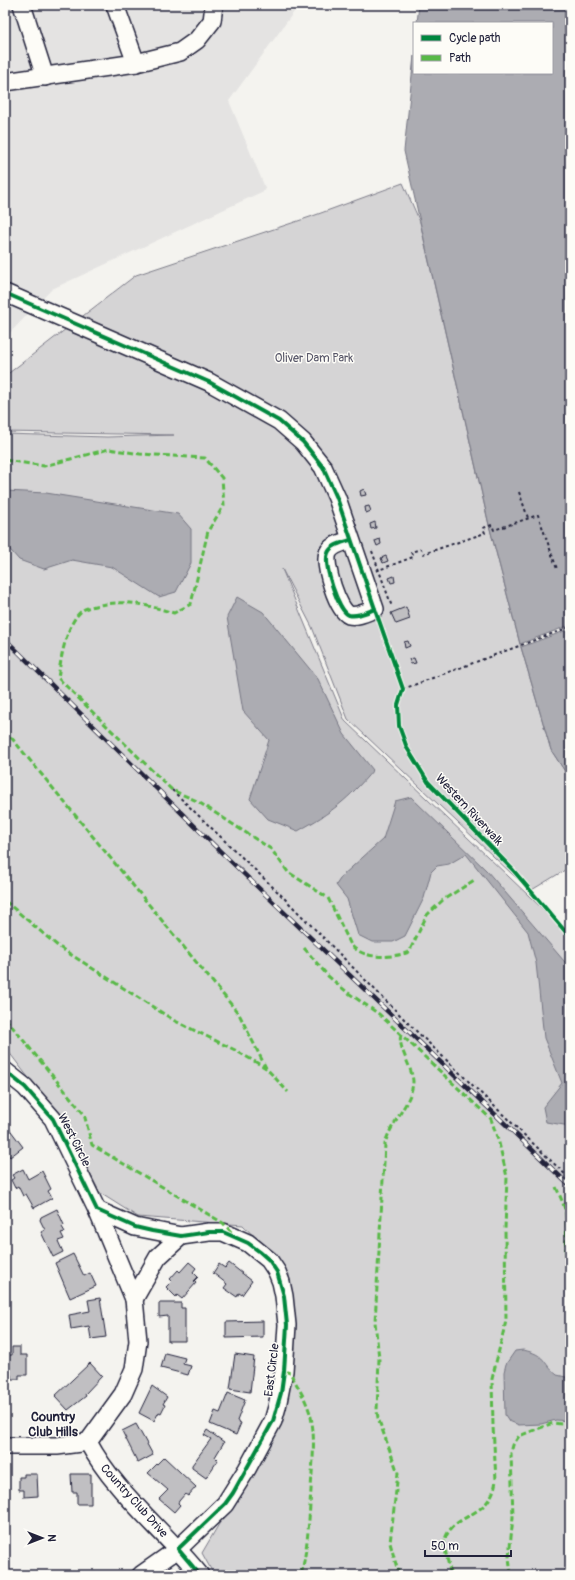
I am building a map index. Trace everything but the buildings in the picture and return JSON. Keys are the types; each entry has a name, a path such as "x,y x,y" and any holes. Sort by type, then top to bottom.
{"street":[{"path":"22,5 45,77"},
{"path":"115,5 136,63"},
{"path":"5,82 136,63 180,52 197,40 212,21 214,5"},
{"path":"5,293 209,382 279,421 303,442 323,467 337,498 350,540 375,609 356,616 347,614 342,608 325,560 328,552 336,545 350,540"},
{"name":"West Circle","path":"5,1071 25,1087 53,1119 96,1210 134,1299 138,1341 134,1368 123,1394 88,1442"},
{"name":"East Circle","path":"96,1210 135,1227 181,1236 209,1232 223,1232 248,1243 269,1260 276,1272 284,1296 287,1325 284,1371 273,1421 233,1493 225,1504 178,1549 141,1575"},
{"path":"134,1299 158,1257 181,1236"},
{"path":"5,1446 57,1446 88,1442"},
{"name":"Country Club Drive","path":"88,1442 96,1458 200,1575"}],"path":[{"path":"519,492 528,518"},
{"path":"363,575 413,558 412,552 421,548 423,554 484,533 483,528 492,525 494,530 538,515 557,569"},
{"path":"372,551 392,607"},
{"path":"403,689 570,627"},
{"path":"401,682 403,689 402,695"},
{"path":"172,790 280,894 410,1025 570,1179"}],"shaded area":[{"path":"5,5 299,5 229,101 266,190 52,289 5,338"},
{"path":"419,5 570,5 570,625 520,644 489,525 404,151 413,66 413,74 553,74 553,22 417,22"},
{"path":"5,491 46,493 178,514 191,529 191,563 176,592 159,597 112,567 72,560 44,569 19,560 5,544"},
{"path":"237,597 263,612 318,679 344,734 373,770 356,790 339,805 321,818 298,831 268,819 250,799 269,740 243,711 227,617"},
{"path":"570,629 570,779 551,750 521,647"},
{"path":"411,797 487,871 570,968 570,1126 546,1122 543,1107 562,1083 544,1038 536,963 528,932 466,854 449,864 437,866 431,872 424,898 405,936 393,942 372,942 358,935 347,899 336,885 342,876 383,839 395,801"},
{"path":"523,1350 536,1354 557,1375 570,1378 570,1421 556,1420 541,1424 519,1425 509,1421 505,1415 504,1372 506,1364 515,1351"}],"green space":[{"name":"Oliver Dam Park","path":"403,183 420,222 489,525 520,644 551,750 570,779 570,867 530,891 348,719 312,627 282,569 345,721 570,935 570,1575 214,1575 202,1553 284,1413 289,1274 243,1225 138,1217 100,1193 66,1127 5,1047 5,434 107,437 174,435 5,432 5,376 136,275 310,217"}],"railway":[{"path":"5,639 220,851 570,1186"}],"marked path":[{"path":"5,460 44,466 109,449 140,454 205,458 222,478 224,505 208,531 191,604 174,613 144,605 126,603 106,604 84,609 72,623 68,632 59,670 58,678 172,790 197,801 271,849 288,872 328,898 351,945 363,953 379,956 395,956 409,952 427,915 443,900 476,879"},
{"path":"5,730 239,1014 266,1068 288,1092"},
{"path":"5,901 59,947 175,1021 235,1050 266,1068"},
{"path":"304,948 328,976 347,992 379,1014 491,1119 499,1143 507,1177 505,1229 506,1321 492,1379 496,1480 493,1493 487,1502 480,1509 456,1524 450,1530 445,1539 444,1542 450,1575"},
{"path":"5,1018 84,1114 92,1145 223,1223 233,1234"},
{"path":"399,1575 390,1543 398,1473 378,1418 379,1358 375,1322 385,1144 391,1128 409,1098 413,1082 411,1070 401,1045 401,1035"},
{"path":"556,1187 566,1214 566,1255 570,1279"},
{"path":"284,1371 290,1373 305,1400 311,1417 313,1435 313,1463 308,1533 301,1575"},
{"path":"511,1575 509,1557 513,1517 511,1453 513,1445 519,1436 553,1423 570,1425"}],"cycle path":[{"path":"5,293 209,382 279,421 303,442 323,467 337,498 375,609 355,615 349,615 340,605 332,587 327,559 329,550 350,540"},
{"name":"Western Riverwalk","path":"375,609 403,689 398,705 399,726 407,748 428,782 513,870 570,937"},
{"path":"5,1071 25,1087 53,1119 97,1210 135,1227 152,1231 181,1236 209,1232 223,1232 248,1243 269,1260 277,1272 284,1296 287,1325 281,1393 273,1421 233,1493 225,1504 178,1549 200,1575"}],"district":[{"name":"Country Club Hills","path":"53,1424"}]}
